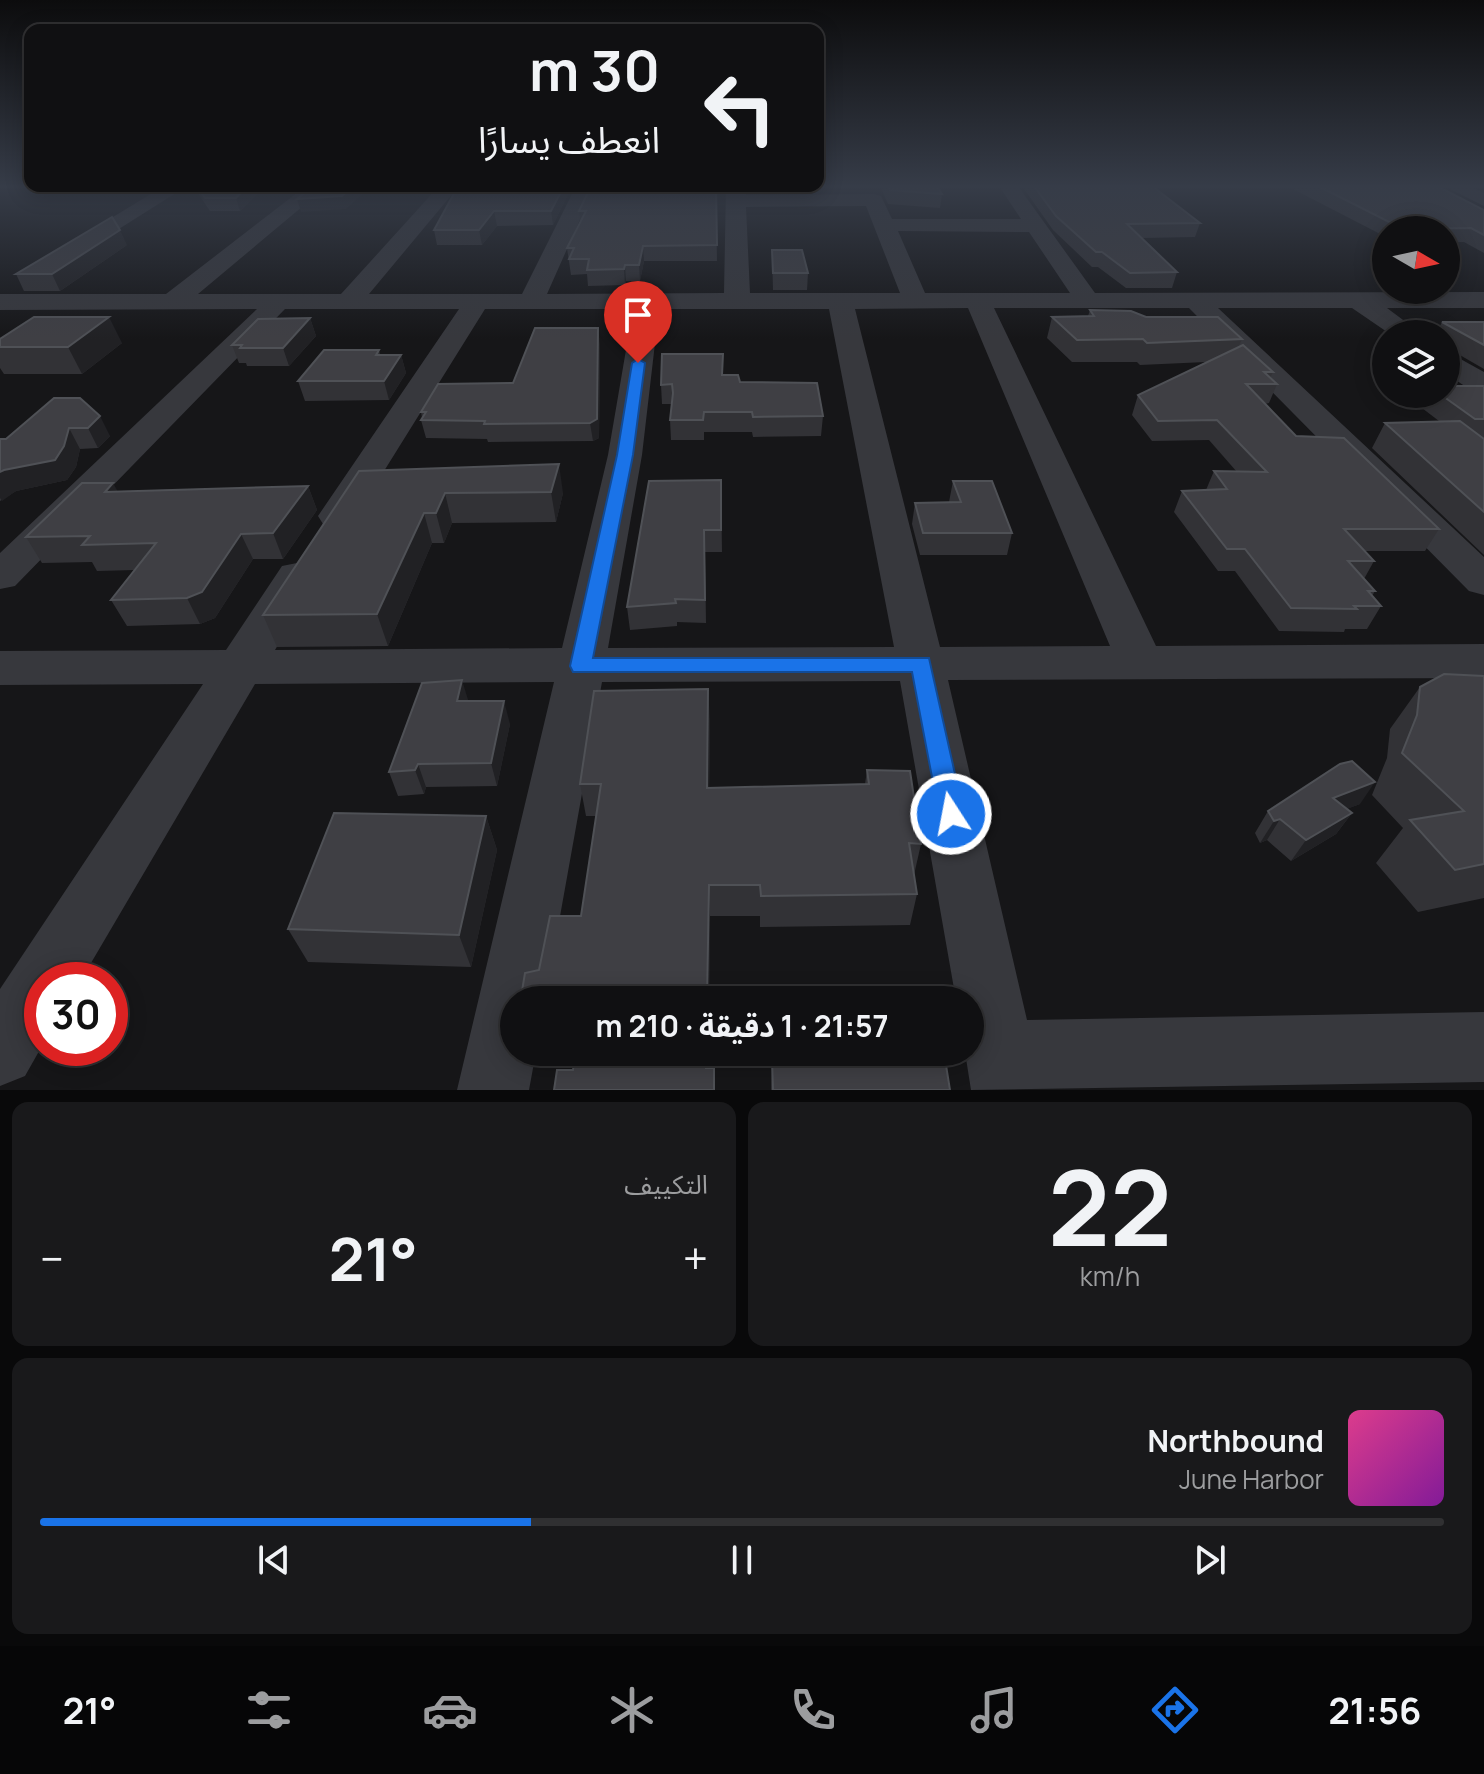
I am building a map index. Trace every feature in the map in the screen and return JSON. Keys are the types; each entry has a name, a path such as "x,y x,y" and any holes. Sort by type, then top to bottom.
{"street":[{"path":"51,261 92,237"},
{"path":"172,302 254,237"},
{"path":"348,302 405,237"},
{"path":"531,301 562,237"},
{"path":"736,237 737,301"},
{"path":"890,237 916,301"},
{"path":"1044,237 1088,301"},
{"path":"0,292 26,276"},
{"path":"1358,300 1387,320"},
{"path":"0,302 1484,300"},
{"path":"55,962 238,668 477,301"},
{"path":"493,1090 625,455 647,301"},
{"path":"840,301 921,664 1003,1072 1482,1051"},
{"path":"978,301 1140,662"},
{"path":"1196,301 1484,581"},
{"path":"0,576 281,302"},
{"path":"40,330 79,304"},
{"path":"1460,369 1484,385"},
{"path":"0,668 1484,661"},
{"path":"0,1051 24,1012"}],"building":[{"path":"79,237 109,237 52,274 16,274"},
{"path":"573,237 717,237 717,245 643,246 639,265 625,265 624,269 587,270 589,259 569,259 574,248 567,248"},
{"path":"1079,237 1140,237 1177,272 1130,273 1102,252 1096,252"},
{"path":"772,250 802,250 808,273 773,273"},
{"path":"1090,310 1131,311 1146,317 1218,317 1242,339 1147,343 1143,339 1077,340 1052,317 1094,316"},
{"path":"34,317 109,317 68,347 0,347 0,339"},
{"path":"310,318 283,348 240,348 242,345 232,345 258,319"},
{"path":"1460,322 1484,322 1484,345 1460,332"},
{"path":"535,328 598,328 597,419 590,423 484,424 485,421 421,420 426,412 421,412 438,384 513,383"},
{"path":"1243,345 1273,372 1264,372 1277,384 1246,384 1296,436 1344,438 1439,529 1344,529 1374,561 1348,561 1375,591 1368,591 1381,606 1354,606 1357,609 1291,608 1245,549 1227,549 1182,491 1227,489 1214,471 1267,472 1217,420 1158,421 1138,395"},
{"path":"324,350 379,350 376,355 401,355 384,381 298,381"},
{"path":"662,354 723,354 722,375 738,375 740,382 817,383 823,416 753,417 752,412 704,412 703,420 670,420 672,384 661,385"},
{"path":"1460,386 1484,386 1484,419 1475,419 1460,408"},
{"path":"54,398 80,398 100,416 88,428 69,428 64,446 55,460 0,472 0,439 6,439"},
{"path":"1460,421 1484,439 1484,512 1385,423"},
{"path":"559,464 551,492 445,493 436,513 424,513 377,614 263,615 359,471"},
{"path":"721,480 721,530 704,530 705,600 675,599 676,603 627,607 649,481"},
{"path":"953,481 992,481 1012,533 923,533 915,503 961,502"},
{"path":"82,483 113,483 105,492 308,486 273,533 241,534 202,592 187,598 111,600 156,543 82,545 90,536 26,537"},
{"path":"1444,674 1484,676 1484,864 1455,870 1410,820 1464,811 1402,753 1417,715 1420,687"},
{"path":"462,680 457,701 504,701 491,763 418,764 415,770 389,772 422,683"},
{"path":"708,689 707,788 869,784 867,770 910,771 921,844 909,843 917,894 761,896 760,885 709,885 707,986 523,986 525,973 539,970 550,916 581,916 601,784 580,784 594,691"},
{"path":"1352,761 1375,782 1333,798 1352,813 1306,840 1280,819 1274,821 1268,811 1340,764"},
{"path":"334,813 486,816 459,935 288,929"},
{"path":"573,1066 706,1066 714,1068 714,1090 554,1090 557,1070 573,1070"},
{"path":"772,1066 946,1066 950,1090 773,1090"}],"route":[{"path":"638,363 625,455 580,666 921,664 951,814"}]}
